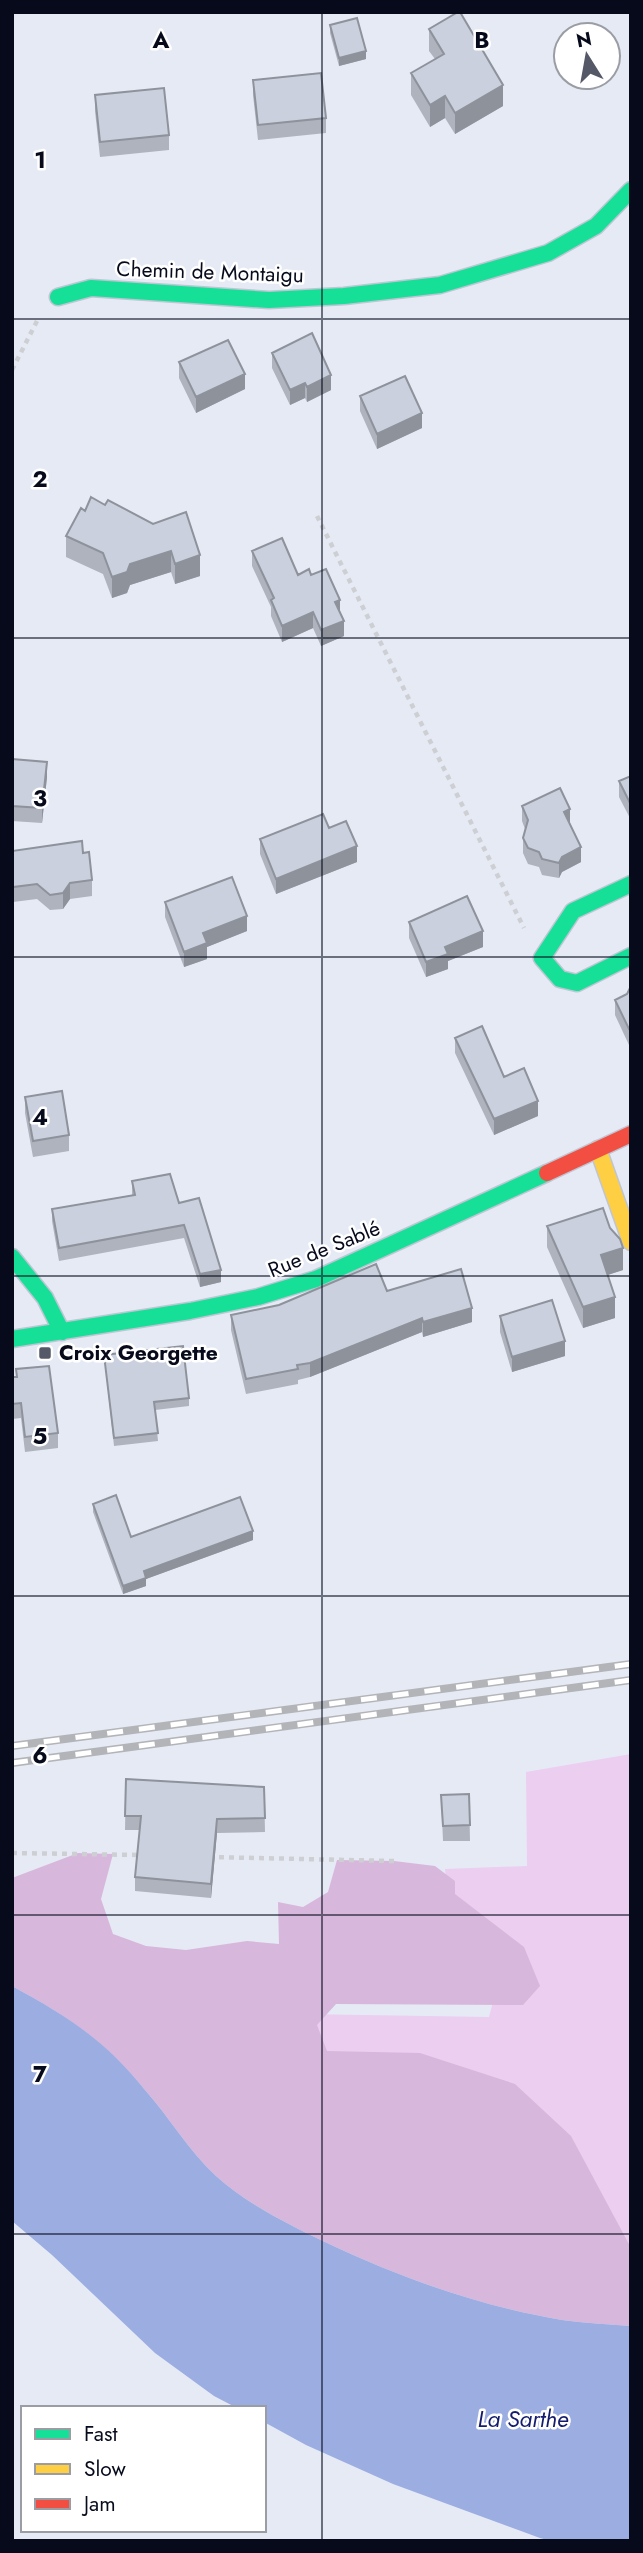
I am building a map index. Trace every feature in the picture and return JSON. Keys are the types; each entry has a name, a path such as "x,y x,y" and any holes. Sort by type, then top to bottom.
{"street":[{"name":"Chemin de Montaigu","path":"58,298 92,288 269,300 344,296 440,285 548,253 596,226 631,190"},
{"path":"631,884 573,911 542,958 560,979 577,983 631,956"},
{"name":"Rue de Sablé","path":"12,1339 247,1300 316,1279 631,1134"},
{"path":"598,1149 631,1242"},
{"path":"12,1257 45,1298 62,1332"}],"path":[{"path":"12,370 43,309 58,298"},
{"path":"317,516 520,923 542,958"},
{"path":"12,1853 155,1855"},
{"path":"197,1856 394,1861"}],"shaded area":[{"path":"631,1754 631,2326 240,2013 489,2017 503,1964 455,1949 445,1869 527,1866 526,1772"},
{"path":"78,1853 113,1854 101,1899 113,1934 146,1946 186,1950 247,1941 279,1944 278,1902 303,1907 328,1892 337,1860 394,1861 435,1866 455,1881 455,1894 524,1947 540,1986 523,2005 336,2004 317,2025 327,2051 420,2053 515,2084 571,2136 631,2248 631,2326 570,2321 531,2314 471,2299 412,2279 282,2221 241,2196 216,2176 115,2057 84,2030 12,1986 12,1878"}],"water":[{"name":"La Sarthe","path":"12,1986 68,2019 100,2043 130,2072 216,2176 241,2196 282,2221 382,2267 471,2299 562,2320 631,2326 631,2541 551,2541 540,2538 393,2484 306,2445 266,2423 266,2406 233,2406 214,2396 155,2353 52,2255 12,2221"}],"building":[{"path":"458,12 503,85 455,113 445,96 430,105 411,73 444,54 429,29"},
{"path":"357,18 366,51 339,58 330,25"},
{"path":"321,73 326,118 258,125 253,80"},
{"path":"164,88 169,135 100,142 95,95"},
{"path":"312,333 331,375 307,387 305,383 290,390 272,353"},
{"path":"228,340 245,374 196,397 179,362"},
{"path":"405,376 422,413 377,434 360,396"},
{"path":"91,497 105,505 108,500 153,524 186,512 200,555 175,564 171,551 130,564 127,572 112,577 103,553 66,536 81,508 85,511"},
{"path":"282,538 298,575 309,569 311,575 326,569 340,600 335,602 344,621 321,630 313,612 282,626 271,600 274,598 252,551"},
{"path":"12,759 47,762 42,808 12,806"},
{"path":"631,776 631,805 619,781"},
{"path":"560,788 570,809 564,812 581,847 562,857 559,863 542,859 539,852 528,848 523,838 528,820 522,806"},
{"path":"323,814 329,828 346,821 357,846 276,879 260,839"},
{"path":"82,841 83,853 89,852 92,880 70,883 63,893 50,895 37,884 13,887 12,851"},
{"path":"232,877 247,916 203,933 207,943 184,952 165,902"},
{"path":"467,896 483,931 445,947 448,954 426,962 409,922"},
{"path":"631,986 629,1029 615,1000 627,994"},
{"path":"482,1026 504,1077 524,1068 538,1101 494,1119 455,1038"},
{"path":"62,1091 69,1135 33,1141 25,1097"},
{"path":"170,1174 179,1203 199,1198 221,1270 200,1274 184,1225 59,1248 52,1209 135,1195 132,1181"},
{"path":"603,1208 610,1228 620,1239 623,1248 601,1255 615,1297 583,1307 547,1226"},
{"path":"376,1264 387,1291 461,1269 472,1308 423,1322 422,1318 310,1363 297,1365 298,1369 246,1379 231,1315 279,1305"},
{"path":"552,1300 565,1341 512,1357 500,1316"},
{"path":"183,1346 189,1398 154,1402 158,1433 114,1438 104,1355"},
{"path":"49,1366 58,1433 25,1437 21,1403 12,1404 12,1377 17,1377 16,1369"},
{"path":"116,1495 131,1537 240,1497 253,1531 144,1571 146,1578 123,1586 93,1504"},
{"path":"126,1779 264,1787 265,1818 217,1819 211,1884 135,1877 141,1816 125,1816"},
{"path":"469,1794 470,1825 443,1826 441,1795"}],"railway":[{"path":"12,1746 631,1664"},
{"path":"12,1763 631,1680"}],"traffic: fast":[{"path":"58,297 91,288 269,300 344,296 440,285 548,253 596,226 631,190"},
{"path":"631,884 573,911 542,958 560,979 577,983 631,956"},
{"path":"12,1339 190,1311 258,1297 316,1279 547,1173"},
{"path":"12,1257 45,1298 62,1332"}],"traffic: slow":[{"path":"598,1149 631,1242"}],"traffic: jam":[{"path":"547,1173 631,1134"}],"place":[{"name":"Croix Georgette","path":"45,1353"}]}
